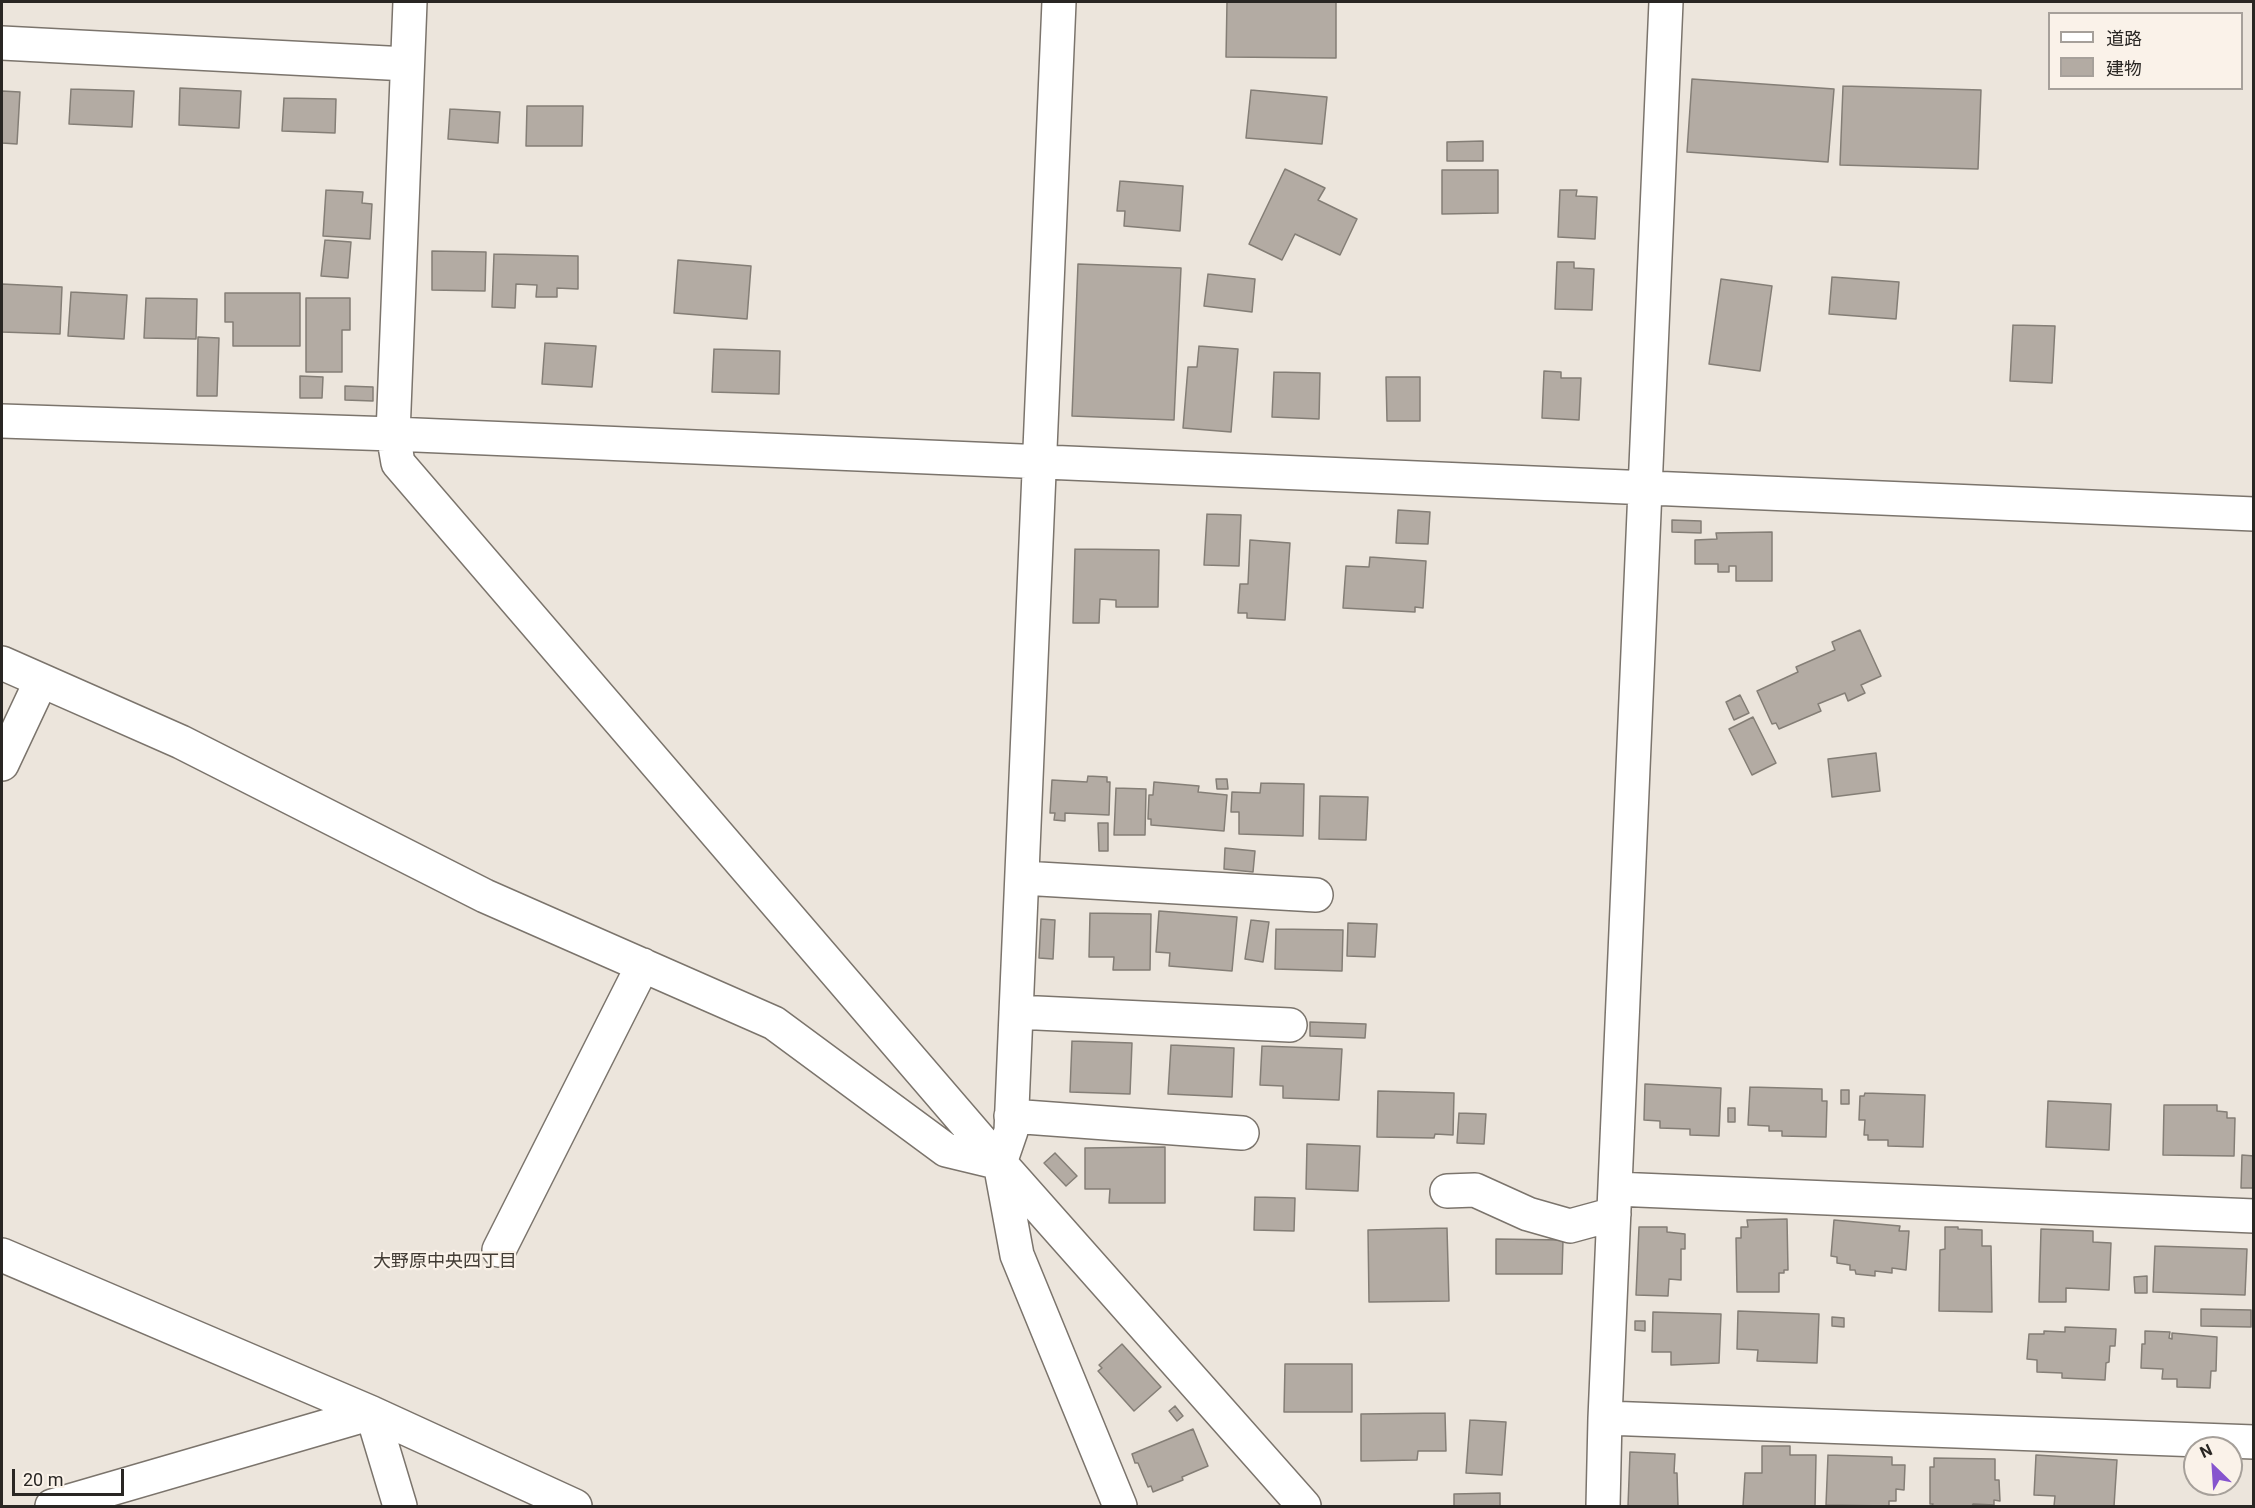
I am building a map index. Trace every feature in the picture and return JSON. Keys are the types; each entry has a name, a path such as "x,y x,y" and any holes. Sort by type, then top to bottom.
{"street":[{"path":"410,2 393,434 398,464 1000,1163 1304,1506"},
{"path":"1059,2 1011,1131 1000,1163 1017,1255 1120,1506"},
{"path":"1604,1506 1605,1418 1666,2"},
{"path":"2,43 408,64"},
{"path":"2,422 393,434 2253,514"},
{"path":"2,663 181,742 485,896 774,1023 946,1150 1000,1163"},
{"path":"2,764 41,681"},
{"path":"1022,878 1316,896"},
{"path":"499,1250 643,965"},
{"path":"1016,1012 1290,1025"},
{"path":"1011,1116 1242,1133"},
{"path":"1447,1191 1475,1190 1528,1214 1570,1226 1615,1202 2253,1216"},
{"path":"2,1255 372,1413 575,1506"},
{"path":"52,1506 138,1494 372,1413"},
{"path":"372,1413 400,1506"},
{"path":"1605,1418 2253,1442"}],"building":[{"path":"1227,2 1336,2 1336,58 1226,57"},
{"path":"1692,79 1834,89 1828,162 1687,152"},
{"path":"1843,86 1981,90 1978,169 1840,165"},
{"path":"180,88 241,91 239,128 179,125"},
{"path":"71,89 134,91 132,127 69,124"},
{"path":"1251,90 1327,97 1322,144 1246,138"},
{"path":"2,91 20,92 17,144 2,143"},
{"path":"284,98 336,99 335,133 282,131"},
{"path":"527,106 583,106 582,146 526,146"},
{"path":"450,109 500,112 498,143 448,139"},
{"path":"1483,141 1483,161 1447,161 1447,142"},
{"path":"1285,169 1325,188 1318,200 1357,219 1340,255 1295,234 1282,260 1249,244"},
{"path":"1442,170 1498,170 1498,213 1442,214"},
{"path":"1120,181 1183,186 1180,231 1124,226 1125,211 1117,211"},
{"path":"326,190 363,192 362,203 372,204 370,239 323,236"},
{"path":"1560,190 1577,190 1576,196 1597,197 1595,239 1558,237"},
{"path":"325,240 351,242 348,278 321,276"},
{"path":"432,251 486,252 485,291 432,290"},
{"path":"494,254 578,256 578,289 557,288 557,297 536,297 537,285 516,284 515,308 492,307"},
{"path":"678,260 751,266 747,319 674,313"},
{"path":"1557,262 1574,262 1574,268 1594,269 1592,310 1555,309"},
{"path":"1078,264 1181,268 1174,420 1072,416"},
{"path":"1208,274 1255,279 1252,312 1204,306"},
{"path":"1832,277 1899,282 1896,319 1829,314"},
{"path":"1721,279 1772,286 1760,371 1709,364"},
{"path":"2,284 62,287 60,334 2,332"},
{"path":"71,292 127,295 124,339 68,336"},
{"path":"225,293 300,293 300,346 233,346 233,322 225,322"},
{"path":"146,298 197,299 196,339 144,338"},
{"path":"306,298 350,298 350,330 342,330 342,372 306,372"},
{"path":"2013,325 2055,326 2052,383 2010,381"},
{"path":"198,337 219,338 217,396 197,396"},
{"path":"545,343 596,346 592,387 542,384"},
{"path":"1199,346 1238,349 1231,432 1183,428 1188,367 1197,367"},
{"path":"714,349 780,351 779,394 712,392"},
{"path":"1544,371 1561,372 1561,378 1581,378 1579,420 1542,418"},
{"path":"1274,372 1320,373 1319,419 1272,417"},
{"path":"300,376 323,377 322,398 300,398"},
{"path":"1386,377 1420,377 1420,421 1387,421"},
{"path":"345,386 373,387 373,401 345,400"},
{"path":"1398,510 1430,512 1428,544 1396,543"},
{"path":"1207,514 1241,515 1239,566 1204,565"},
{"path":"1672,520 1701,521 1701,533 1672,532"},
{"path":"1772,532 1772,581 1736,581 1736,566 1729,566 1729,572 1718,572 1718,564 1695,564 1695,540 1717,539 1716,533"},
{"path":"1250,540 1290,543 1285,620 1247,618 1247,613 1238,613 1240,584 1248,584"},
{"path":"1075,549 1159,550 1158,607 1116,607 1116,600 1100,599 1099,623 1073,623"},
{"path":"1370,557 1426,561 1423,608 1415,607 1415,612 1343,608 1346,566 1369,567"},
{"path":"1860,630 1881,676 1861,685 1865,693 1848,701 1845,693 1818,704 1821,711 1779,729 1776,723 1772,724 1757,691 1798,672 1796,667 1835,650 1832,642"},
{"path":"1740,695 1749,713 1734,720 1726,702"},
{"path":"1753,717 1776,763 1752,775 1729,729"},
{"path":"1876,753 1880,791 1832,797 1828,759"},
{"path":"1088,776 1107,777 1107,782 1110,782 1109,815 1065,813 1065,821 1054,820 1055,813 1050,813 1052,780 1087,782"},
{"path":"1216,779 1227,779 1228,789 1217,789"},
{"path":"1154,782 1199,786 1198,792 1227,795 1224,831 1151,825 1151,819 1148,819 1149,795 1153,795"},
{"path":"1261,783 1304,784 1303,836 1239,834 1239,812 1231,812 1232,792 1260,793"},
{"path":"1116,788 1146,789 1145,835 1114,835"},
{"path":"1320,796 1368,797 1366,840 1319,839"},
{"path":"1098,823 1108,823 1108,851 1099,851"},
{"path":"1225,848 1255,851 1253,872 1224,869"},
{"path":"1159,911 1237,917 1232,971 1169,966 1170,953 1156,952"},
{"path":"1090,913 1151,914 1150,970 1113,970 1114,957 1089,957"},
{"path":"1041,919 1055,920 1053,959 1039,958"},
{"path":"1251,920 1269,922 1263,962 1245,959"},
{"path":"1348,923 1377,924 1375,957 1347,956"},
{"path":"1276,929 1343,930 1342,971 1275,969"},
{"path":"1310,1022 1366,1024 1365,1038 1310,1036"},
{"path":"1072,1041 1132,1043 1130,1094 1070,1092"},
{"path":"1171,1045 1234,1048 1232,1097 1168,1094"},
{"path":"1262,1046 1342,1049 1339,1100 1283,1098 1283,1086 1260,1085"},
{"path":"1645,1084 1721,1088 1719,1136 1690,1135 1690,1129 1660,1128 1660,1121 1644,1120"},
{"path":"1750,1087 1822,1089 1822,1101 1827,1101 1826,1137 1782,1136 1782,1131 1769,1131 1769,1126 1748,1125"},
{"path":"1841,1090 1849,1090 1849,1104 1841,1104"},
{"path":"1378,1091 1454,1093 1453,1135 1435,1134 1434,1138 1377,1137"},
{"path":"1865,1093 1925,1095 1923,1147 1888,1146 1888,1140 1868,1140 1868,1135 1864,1135 1865,1120 1859,1120 1860,1096 1864,1096"},
{"path":"2048,1101 2111,1104 2109,1150 2046,1147"},
{"path":"2164,1105 2217,1105 2217,1111 2227,1112 2227,1118 2235,1118 2234,1156 2163,1155"},
{"path":"1728,1108 1735,1108 1735,1122 1728,1122"},
{"path":"1459,1113 1486,1114 1484,1144 1457,1143"},
{"path":"1307,1144 1360,1146 1358,1191 1306,1189"},
{"path":"1165,1147 1165,1203 1109,1203 1110,1189 1085,1189 1085,1148"},
{"path":"1055,1153 1077,1176 1066,1186 1044,1163"},
{"path":"2242,1155 2254,1156 2254,1188 2241,1188"},
{"path":"1255,1197 1295,1198 1294,1231 1254,1230"},
{"path":"1787,1219 1788,1270 1779,1273 1779,1292 1737,1292 1736,1238 1741,1238 1741,1227 1748,1227 1747,1220"},
{"path":"1834,1220 1900,1226 1899,1231 1909,1231 1906,1270 1892,1268 1892,1273 1875,1271 1875,1276 1856,1274 1855,1270 1850,1270 1850,1265 1837,1263 1837,1257 1831,1256"},
{"path":"1639,1227 1667,1227 1667,1232 1685,1234 1685,1249 1681,1249 1681,1280 1669,1279 1668,1296 1636,1295"},
{"path":"1945,1227 1982,1230 1982,1246 1991,1246 1992,1312 1939,1311 1940,1250 1945,1249"},
{"path":"1447,1228 1449,1301 1369,1302 1368,1230"},
{"path":"2041,1229 2093,1231 2093,1242 2111,1243 2109,1290 2066,1288 2066,1302 2039,1302"},
{"path":"1496,1239 1563,1240 1562,1274 1496,1274"},
{"path":"2155,1246 2247,1249 2245,1295 2153,1292"},
{"path":"2147,1276 2147,1293 2135,1293 2134,1277"},
{"path":"2201,1309 2251,1310 2251,1327 2201,1326"},
{"path":"1738,1311 1819,1314 1817,1363 1757,1361 1758,1350 1737,1349"},
{"path":"1653,1312 1721,1314 1719,1363 1671,1365 1671,1352 1652,1352"},
{"path":"1832,1317 1844,1318 1844,1327 1832,1326"},
{"path":"1635,1321 1645,1321 1645,1331 1635,1330"},
{"path":"2065,1327 2116,1329 2115,1346 2110,1346 2109,1362 2106,1363 2105,1380 2062,1378 2062,1373 2037,1372 2037,1360 2027,1359 2029,1334 2044,1334 2044,1331 2065,1332"},
{"path":"2145,1331 2170,1332 2169,1338 2172,1339 2172,1333 2217,1337 2216,1371 2211,1371 2210,1388 2177,1387 2177,1379 2162,1379 2163,1369 2141,1368"},
{"path":"1122,1344 1161,1387 1134,1411 1098,1371 1102,1368 1099,1365"},
{"path":"1285,1364 1352,1364 1352,1412 1284,1412"},
{"path":"1175,1406 1183,1416 1177,1421 1169,1411"},
{"path":"1445,1413 1446,1451 1418,1451 1417,1460 1361,1461 1361,1414"},
{"path":"1470,1420 1506,1422 1502,1475 1466,1473"},
{"path":"1193,1429 1208,1466 1182,1477 1183,1480 1153,1492 1151,1486 1148,1487 1132,1454"},
{"path":"1762,1446 1790,1446 1790,1455 1816,1455 1815,1506 1743,1506 1745,1473 1762,1473"},
{"path":"1630,1452 1675,1454 1674,1473 1677,1473 1678,1506 1628,1506"},
{"path":"1828,1455 1892,1457 1892,1465 1905,1465 1904,1490 1896,1489 1896,1501 1889,1501 1889,1506 1826,1505"},
{"path":"2036,1455 2117,1460 2114,1506 2054,1506 2055,1496 2034,1495"},
{"path":"1934,1458 1995,1459 1995,1480 1999,1480 2000,1501 1994,1500 1994,1505 1932,1506 1933,1504 1930,1504 1930,1467 1934,1467"},
{"path":"1500,1493 1500,1506 1454,1506 1454,1494"}],"district":[{"name":"大野原中央四丁目","path":"445,1262"}]}
